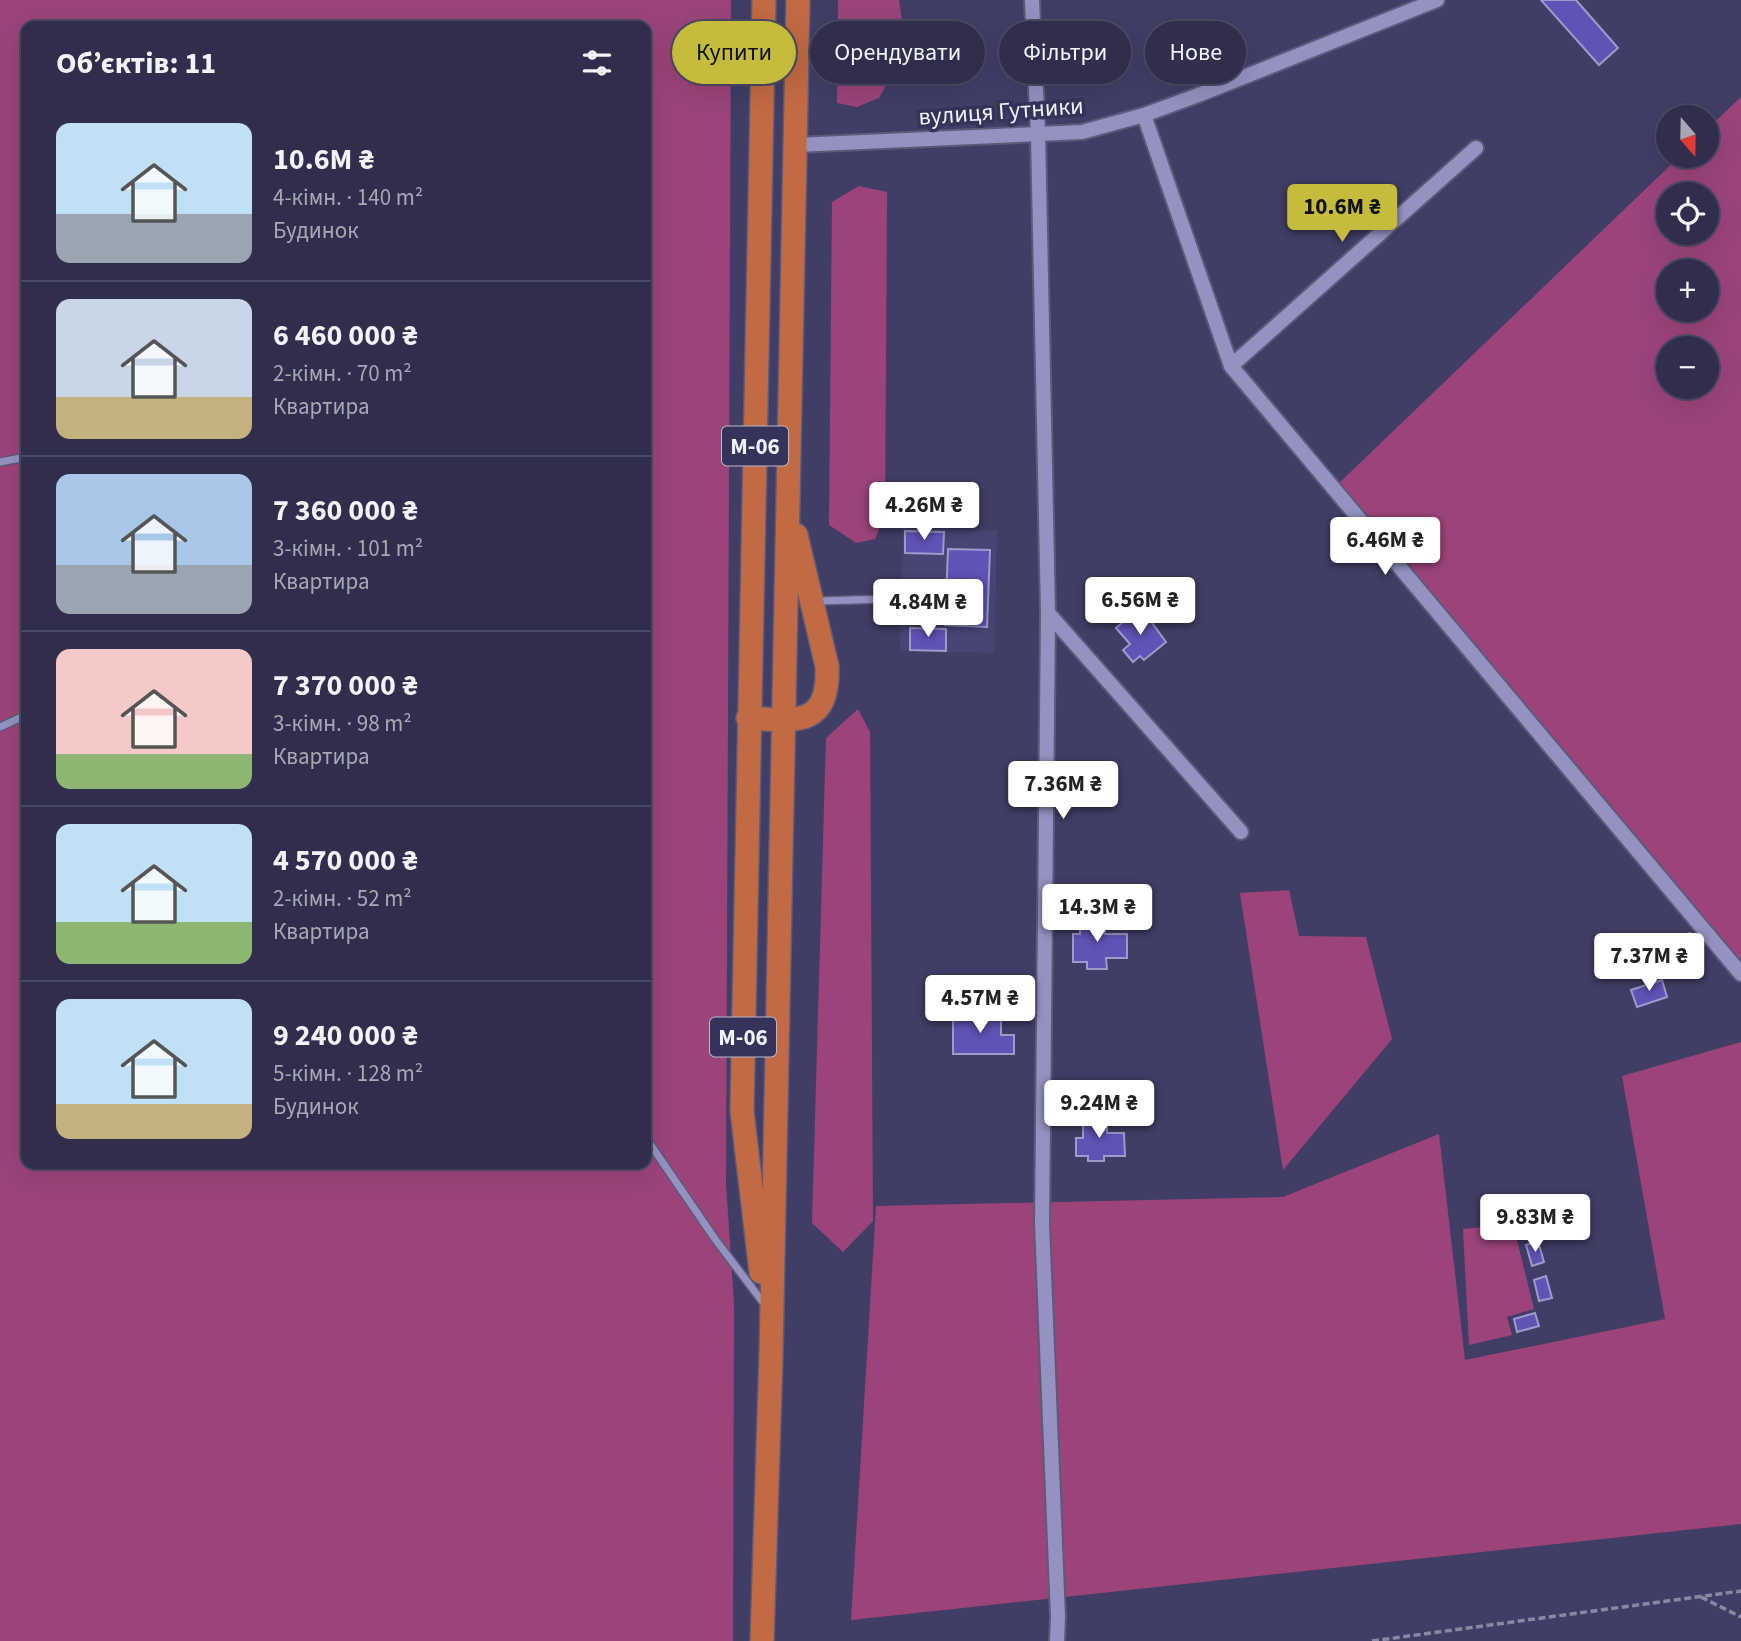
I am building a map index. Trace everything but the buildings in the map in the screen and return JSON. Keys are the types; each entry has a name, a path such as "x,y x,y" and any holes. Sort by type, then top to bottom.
{"highway":[{"name":"М-06","path":"765,0 748,718 742,1111 771,1355"},
{"name":"М-06","path":"762,1641 771,1355 798,0"},
{"path":"748,718 804,718 818,709 825,699 828,684 827,666 789,505"}],"street":[{"path":"1032,0 1038,134 1048,613 1042,1224 1057,1641"},
{"name":"вулиця Гутники","path":"796,145 1082,132 1144,115 1428,2"},
{"path":"1144,115 1231,366 1741,974"},
{"path":"1231,366 1476,148"},
{"path":"1048,613 1241,832"}],"lane":[{"path":"0,462 21,458"},
{"path":"811,601 924,598"},
{"path":"0,727 21,717"},
{"path":"651,1145 715,1239 765,1305"}],"path":[{"path":"1372,1641 1741,1591"},
{"path":"1699,1596 1741,1617"}],"shaded area":[{"path":"0,0 731,0 731,21 672,21 672,84 731,84 726,1184 734,1304 733,1641 0,1641"},
{"path":"838,0 899,0 902,21 838,21"},
{"path":"837,84 887,84 879,98 857,107 837,103"},
{"path":"1741,97 1741,968 1337,485 1667,168 1719,168 1719,118"},
{"path":"859,186 887,192 885,515 875,539 856,543 829,525 832,202"},
{"path":"903,528 997,531 994,653 900,651"},
{"path":"858,709 870,732 873,1221 843,1252 812,1223 826,738"},
{"path":"1289,890 1299,936 1366,937 1392,1039 1283,1170 1240,893"},
{"path":"1741,1042 1741,1524 851,1620 876,1206 1283,1197 1439,1134 1465,1360 1665,1319 1622,1076"},
{"path":"1513,1224 1534,1309 1507,1317 1512,1335 1469,1345 1463,1229"}]}
